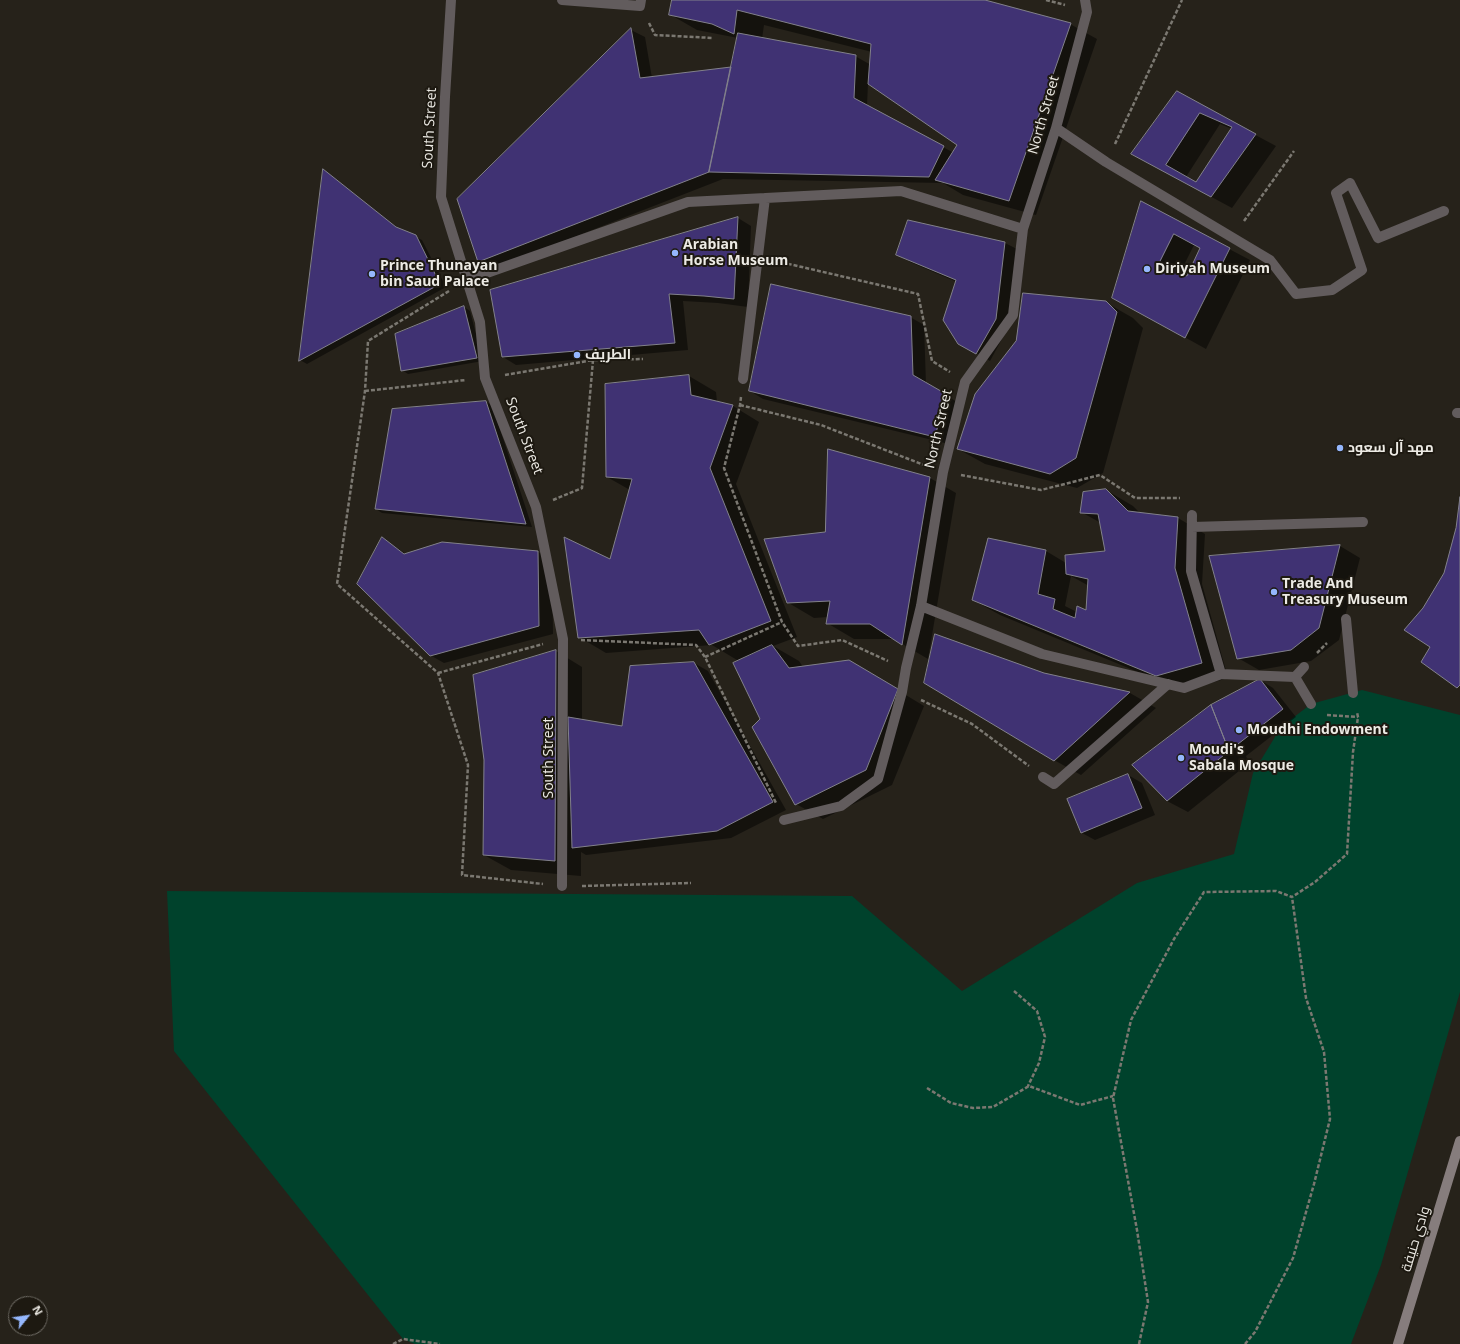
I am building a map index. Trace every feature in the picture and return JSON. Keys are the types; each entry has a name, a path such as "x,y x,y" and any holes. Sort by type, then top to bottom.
{"main road":[{"name":"وادي حنيفة","path":"1398,1344 1460,1141"}],"street":[{"name":"South Street","path":"451,0 441,197 480,322 485,378 536,507 563,639 562,886"},
{"path":"562,0 640,2"},
{"name":"North Street","path":"784,820 841,806 878,779 902,692 906,668 921,606 943,472 966,381 1013,315 1023,229 1056,128 1087,12 1084,0"},
{"path":"1056,128 1106,162 1270,260 1296,294 1332,290 1362,270 1336,193 1350,183 1378,238 1444,211"},
{"path":"467,280 688,202 901,190 1023,229"},
{"path":"743,379 765,198"},
{"path":"1192,515 1191,571 1221,674"},
{"path":"1192,527 1363,522"},
{"path":"921,606 1042,654 1184,688 1221,674 1295,677"},
{"path":"1346,619 1353,693"},
{"path":"1295,677 1304,667"},
{"path":"1295,677 1311,704"},
{"path":"1043,777 1054,784 1168,684"}],"path":[{"path":"1106,162 1182,0"},
{"path":"640,2 655,35 713,38"},
{"path":"1232,238 1294,151"},
{"path":"758,257 918,294 932,361 966,381"},
{"path":"467,280 368,341 365,390 337,584 438,673 468,766 462,875 562,886 692,883"},
{"path":"536,507 582,488 594,360"},
{"path":"743,379 740,405 724,468 782,622 798,646 842,640 906,668"},
{"path":"740,405 821,425 943,472 1041,490 1100,475 1135,498 1192,498 1192,515"},
{"path":"1304,667 1333,637 1346,619"},
{"path":"705,657 782,622"},
{"path":"438,673 563,639 696,645 705,657 784,820"},
{"path":"902,692 972,724 1043,777"},
{"path":"1292,897 1315,882 1347,854 1352,752 1358,717 1353,693"},
{"path":"1311,704 1317,715 1358,717"},
{"path":"1139,1344 1148,1302 1114,1096 1131,1020 1174,939 1204,892 1276,891 1292,897"},
{"path":"1245,1344 1255,1332 1293,1258 1314,1184 1330,1119 1324,1052 1306,998 1292,897"},
{"path":"927,1088 951,1103 973,1108 993,1108 1028,1087 1038,1063 1045,1037 1037,1011 1014,991"},
{"path":"1028,1087 1080,1105 1114,1096"},
{"path":"393,1344 403,1338 440,1344"}],"green space":[{"path":"1362,690 1460,715 1460,992 1381,1265 1351,1344 415,1344 403,1339 174,1051 167,891 852,896 962,991 1137,883 1234,854 1253,773 1281,727 1311,704"}],"building":[{"path":"672,0 985,0 1071,23 1009,201 935,180 957,145 868,84 871,44 737,10 734,34 712,24 669,15"},
{"path":"631,28 640,78 731,67 709,172 478,262 457,199"},
{"path":"738,33 856,55 854,98 944,146 929,177 709,172"},
{"path":"1177,91 1256,134 1211,197 1131,154","holes":["1200,113 1232,127 1196,182 1166,165"]},
{"name":"Prince Thunayan bin Saud Palace","path":"323,169 396,227 416,235 440,284 299,361"},
{"name":"Diriyah Museum","path":"1141,201 1230,248 1185,338 1112,298","holes":["1174,234 1200,248 1187,276 1160,262"]},
{"name":"Arabian Horse Museum","path":"738,217 734,299 669,294 675,343 502,357 490,290"},
{"path":"908,220 1005,242 996,319 976,354 958,344 943,320 956,280 896,255"},
{"path":"771,284 911,316 913,375 946,394 935,437 749,391"},
{"path":"1023,293 1106,301 1117,312 1076,458 1050,474 957,449 975,394 1016,341"},
{"path":"464,306 477,358 401,371 395,334"},
{"path":"689,375 691,395 733,405 710,468 771,621 709,645 699,630 578,638 564,537 610,559 632,479 606,477 605,384"},
{"path":"486,401 526,524 375,509 392,409"},
{"path":"828,449 930,477 902,645 870,624 826,624 830,601 787,603 764,539 825,532"},
{"path":"1106,489 1128,511 1178,517 1175,568 1202,663 1156,676 972,600 988,538 1046,550 1038,594 1055,599 1053,609 1075,618 1077,606 1086,610 1088,579 1066,574 1065,555 1105,551 1098,514 1080,513 1083,492"},
{"path":"1460,497 1460,685 1457,688 1421,662 1430,647 1404,630 1423,608 1444,573 1456,528"},
{"path":"382,537 404,554 442,542 538,551 539,626 430,656 357,584"},
{"name":"Trade And Treasury Museum","path":"1340,545 1319,628 1291,650 1237,659 1209,556"},
{"path":"935,634 1044,673 1130,692 1054,761 924,683"},
{"path":"772,645 789,668 849,660 898,689 866,770 795,805 752,727 760,719 733,663"},
{"path":"556,650 555,861 483,855 484,760 473,675"},
{"path":"694,662 773,802 717,831 572,848 568,717 622,726 630,666"},
{"name":"Moudhi Endowment","path":"1260,679 1283,709 1229,751 1211,705"},
{"name":"Moudi's Sabala Mosque","path":"1211,705 1229,751 1167,801 1132,765"},
{"path":"1128,774 1142,808 1081,833 1067,799"}],"place":[{"name":"Arabian Horse Museum","path":"675,253"},
{"name":"Diriyah Museum","path":"1147,269"},
{"name":"Prince Thunayan bin Saud Palace","path":"372,274"},
{"name":"الطريف","path":"577,355"},
{"name":"مهد آل سعود","path":"1340,448"},
{"name":"Trade And Treasury Museum","path":"1274,592"},
{"name":"Moudhi Endowment","path":"1239,730"},
{"name":"Moudi's Sabala Mosque","path":"1181,758"}]}
